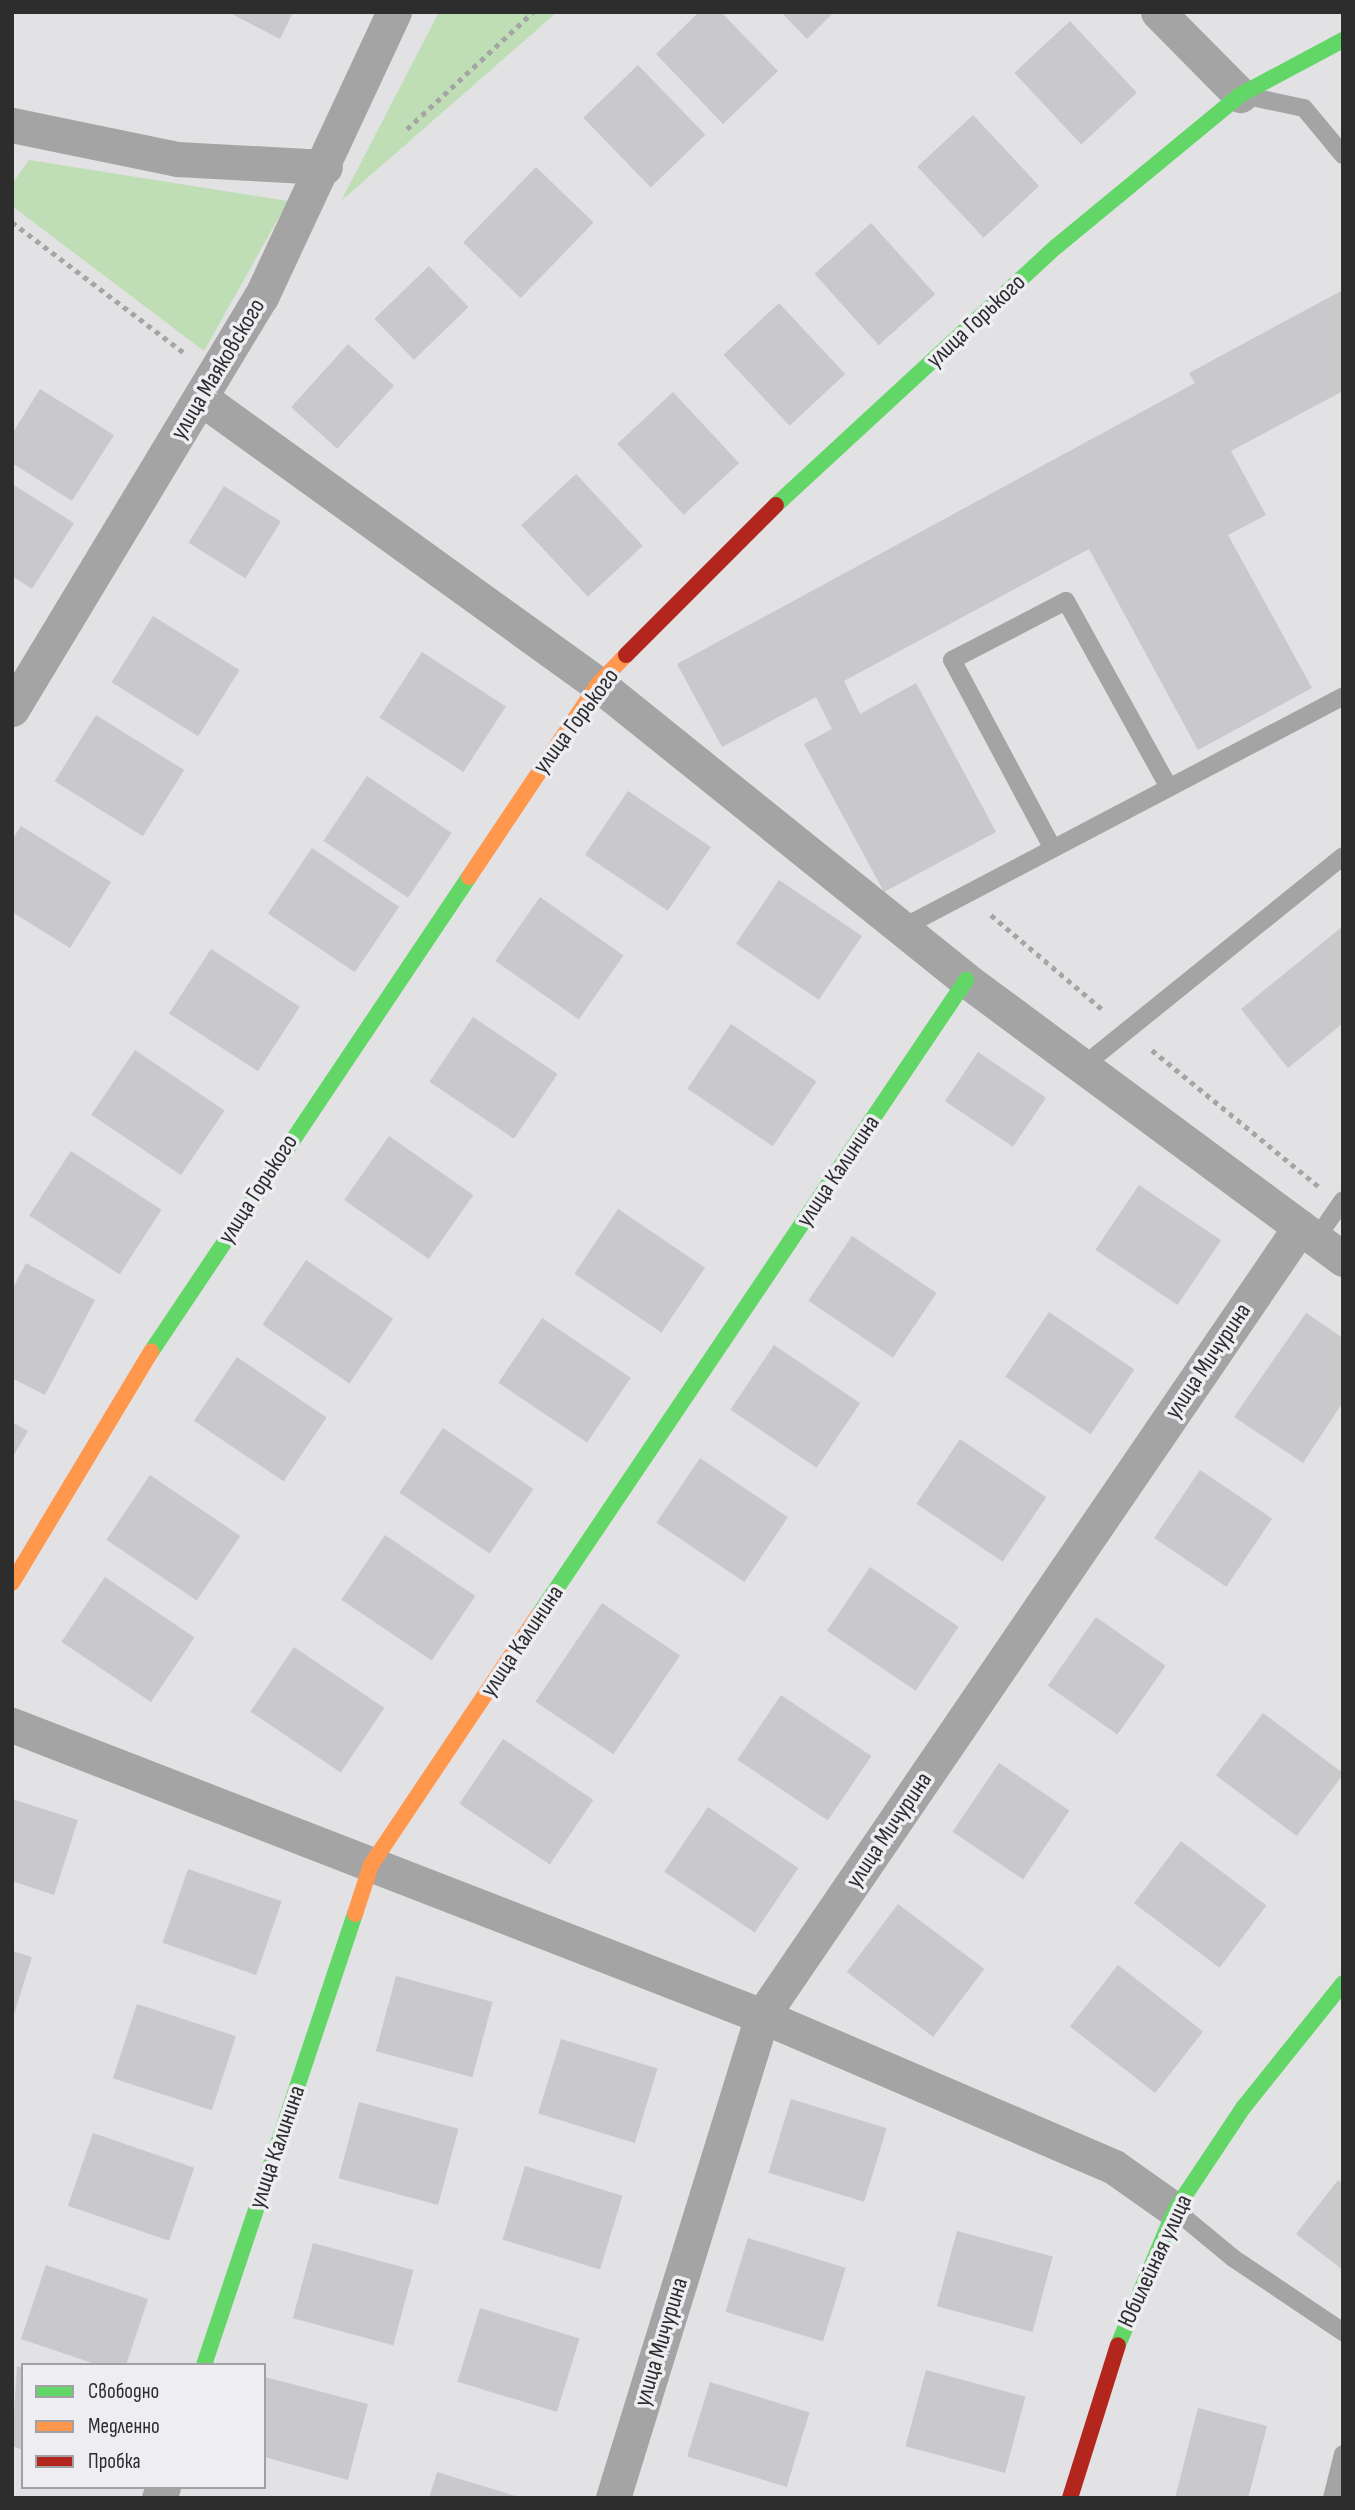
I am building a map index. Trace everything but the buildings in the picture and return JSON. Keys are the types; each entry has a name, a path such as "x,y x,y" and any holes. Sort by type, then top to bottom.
{"street":[{"name":"улица Маяковского","path":"12,709 261,298 325,167 394,12"},
{"path":"1158,12 1240,95"},
{"name":"улица Горького","path":"12,1583 125,1390 598,684 717,560 1037,265 1240,95 1343,40"},
{"path":"12,125 177,159 325,167"},
{"path":"208,387 598,684 966,980 1319,1242"},
{"name":"улица Калинина","path":"205,2363 371,1866 966,980"},
{"name":"улица Мичурина","path":"613,2498 762,2017 1319,1242"},
{"path":"12,1725 762,2017 1114,2167 1175,2210"},
{"name":"Юбилейная улица","path":"1070,2498 1102,2382 1175,2210 1243,2108 1343,1983"}],"lane":[{"path":"1240,95 1304,108 1343,155"},
{"path":"1052,847 952,660 1066,601 1168,786"},
{"path":"902,928 1343,696"},
{"path":"1083,1066 1343,856"},
{"path":"1319,1242 1343,1200"},
{"path":"1175,2210 1233,2258 1343,2332"},
{"path":"1332,2498 1343,2454"}],"path":[{"path":"407,129 533,12"},
{"path":"12,222 208,387"}],"green space":[{"path":"439,12 557,12 341,201"},
{"path":"29,160 288,201 204,351 12,206 12,184"}],"traffic: fast":[{"path":"776,505 1057,246 1240,95 1343,40"},
{"path":"151,1352 469,877"},
{"path":"538,1616 966,980"},
{"path":"205,2363 355,1914"},
{"path":"1118,2345 1175,2210 1243,2108 1343,1983"}],"traffic: slow":[{"path":"469,877 598,684 626,655"},
{"path":"12,1583 151,1352"},
{"path":"355,1914 371,1865 538,1616"}],"traffic: jam":[{"path":"626,655 776,505"},
{"path":"1070,2498 1118,2345"}]}
